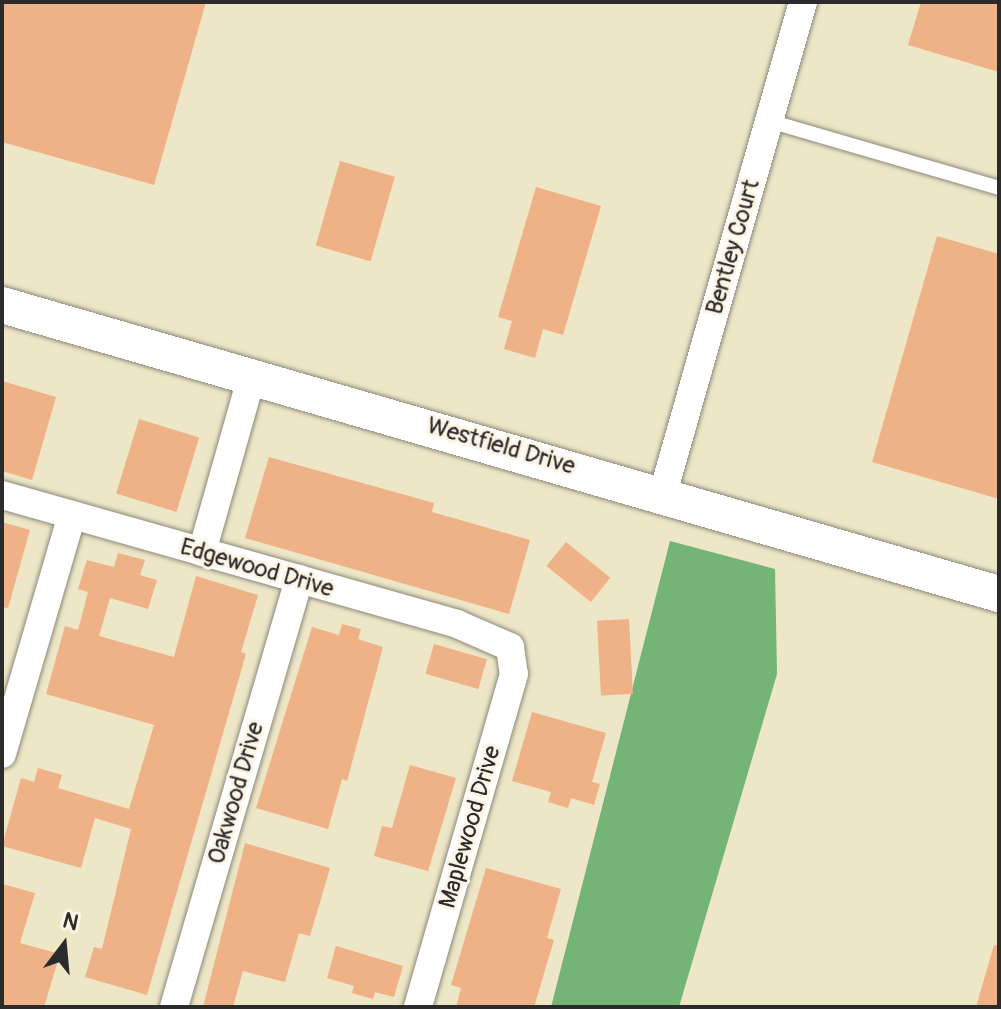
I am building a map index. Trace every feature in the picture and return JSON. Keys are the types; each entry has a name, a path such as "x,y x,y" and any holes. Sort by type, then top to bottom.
{"street":[{"name":"Bentley Court","path":"663,493 803,2"},
{"name":"Westfield Drive","path":"2,305 663,493 999,594"},
{"path":"202,552 252,375"},
{"name":"Edgewood Drive","path":"2,495 457,624 510,647"},
{"path":"2,754 72,515"},
{"name":"Oakwood Drive","path":"174,1007 299,579"},
{"name":"Maplewood Drive","path":"418,1007 514,674 510,647"}],"lane":[{"path":"769,121 999,188"}],"green space":[{"path":"670,541 775,569 777,674 679,1007 551,1007"}],"building":[{"path":"2,2 206,2 154,185 2,142"},
{"path":"921,2 999,2 999,72 908,45"},
{"path":"340,161 395,177 371,261 316,246"},
{"path":"536,187 601,206 563,335 543,329 535,358 504,349 512,321 498,317"},
{"path":"937,236 999,254 999,499 872,462"},
{"path":"2,381 56,397 32,480 2,471"},
{"path":"139,419 199,437 176,512 116,494"},
{"path":"269,457 434,503 432,512 530,540 509,614 245,538"},
{"path":"2,522 30,530 8,608 2,607"},
{"path":"566,542 610,578 591,602 546,566"},
{"path":"118,553 145,560 140,575 157,580 148,609 110,598 99,636 174,657 196,576 258,595 241,652 246,654 147,995 85,977 94,947 102,949 131,829 95,818 81,868 2,846 21,778 34,782 38,768 62,775 58,788 129,809 154,725 46,694 65,626 78,630 88,592 78,589 87,560 114,567"},
{"path":"629,619 633,694 601,696 597,621"},
{"path":"342,624 361,629 358,639 383,647 347,781 342,779 328,829 256,808 312,627 339,635"},
{"path":"434,644 487,659 478,689 425,674"},
{"path":"532,712 606,733 592,782 600,784 594,805 571,798 568,808 548,802 551,792 512,781"},
{"path":"410,765 456,778 428,871 374,856 382,826 392,828"},
{"path":"245,843 330,868 310,936 299,933 285,982 243,971 233,1007 203,1007"},
{"path":"486,868 561,889 547,938 554,940 534,1007 456,1007 461,988 451,985"},
{"path":"2,884 35,893 20,943 60,954 44,1007 2,1007"},
{"path":"994,945 999,946 999,1007 976,1007"},
{"path":"336,946 403,966 394,997 375,992 373,999 352,993 354,986 327,978"}]}
